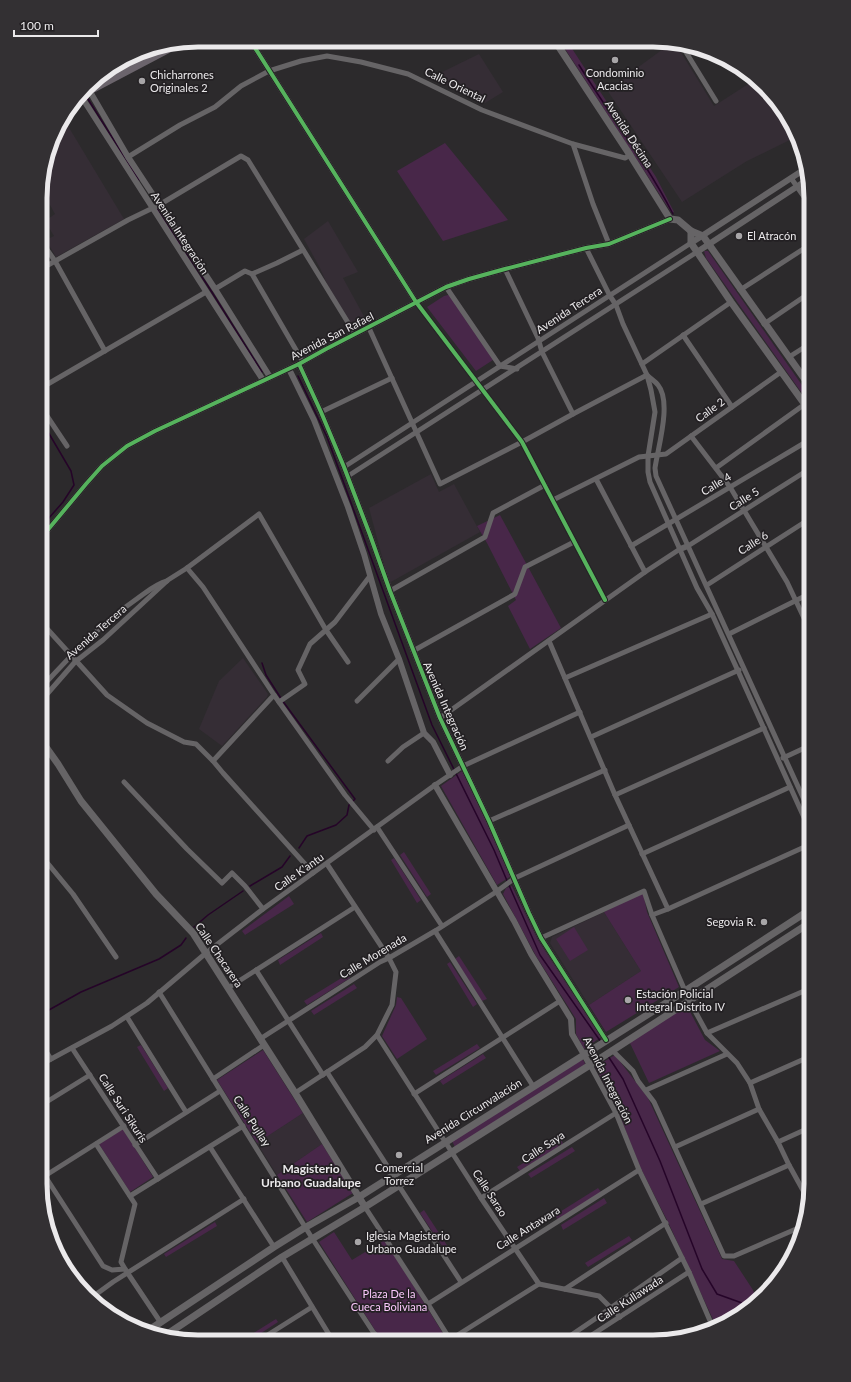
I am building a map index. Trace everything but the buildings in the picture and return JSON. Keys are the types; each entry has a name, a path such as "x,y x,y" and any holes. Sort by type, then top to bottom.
{"highway":[{"path":"99,85 162,51"}],"main road":[{"name":"Avenida Décima","path":"559,47 670,219"},
{"path":"670,219 678,220 691,231 703,236 764,324 804,378"},
{"path":"691,231 691,243 731,302 804,403"},
{"name":"Calle Chacarera","path":"47,748 81,801 156,894 193,933 295,1093 365,1208"},
{"name":"Avenida Circunvalación","path":"153,1328 274,1247 393,1175 685,991 804,914"},
{"path":"172,1333 282,1257 365,1208 609,1053 804,926"}],"street":[{"path":"254,47 416,302 522,442 605,600"},
{"path":"685,51 716,101"},
{"name":"Calle Oriental","path":"128,157 180,125 215,107 241,86 269,71 300,61 327,56 361,62 408,74 482,110 573,144 625,158 630,155"},
{"name":"Avenida Integración","path":"86,97 152,208 263,380"},
{"name":"Avenida Integración","path":"87,97 215,289 270,377"},
{"path":"573,144 593,204 609,244"},
{"path":"47,266 159,205 241,156 248,160 355,334"},
{"name":"Avenida Tercera","path":"344,467 801,171"},
{"path":"791,178 804,197"},
{"name":"Avenida Tercera","path":"348,476 616,305 803,183"},
{"name":"Avenida San Rafael","path":"47,531 102,466 127,446 199,410 289,369 446,287 505,269 586,248 609,244 670,219"},
{"path":"586,248 616,305 623,324 648,376 655,412 648,456 648,472 650,482 697,588 712,614 804,818"},
{"path":"740,290 804,249"},
{"path":"47,250 55,261 105,350"},
{"path":"252,274 303,250"},
{"path":"505,269 539,341 542,352 573,414"},
{"path":"215,289 245,271 252,274 301,363"},
{"path":"446,287 500,366 517,368"},
{"path":"47,384 206,292"},
{"path":"764,324 804,297"},
{"path":"642,364 731,302"},
{"path":"369,328 440,484 648,376"},
{"path":"683,335 732,407"},
{"path":"789,357 804,347"},
{"name":"Avenida Integración","path":"301,363 348,476 390,591 440,718 490,822 541,938 602,1043"},
{"path":"289,369 314,420 348,507 381,614 399,659 424,733 433,742 453,772"},
{"name":"Calle 2","path":"553,500 639,457 666,454 781,372"},
{"path":"648,376 658,385 664,405 655,468 656,476 804,800"},
{"path":"322,412 392,378"},
{"path":"716,468 804,405"},
{"path":"47,416 67,446"},
{"path":"691,436 730,487 787,582 804,619"},
{"name":"Calle 4","path":"631,546 804,443"},
{"name":"Calle 5","path":"688,546 804,472"},
{"path":"596,479 645,572"},
{"path":"390,591 485,537 494,513 545,485"},
{"name":"Avenida Tercera","path":"47,694 76,662 103,640 168,580 187,568 259,514 326,630"},
{"name":"Calle 6","path":"707,585 804,523"},
{"path":"413,651 515,594 525,567 574,542"},
{"path":"440,718 645,572 680,549 688,546"},
{"path":"187,568 203,587 274,695 345,795 376,828 442,926"},
{"path":"279,702 305,684 298,670 310,644 335,622 370,576"},
{"name":"Avenida Tercera","path":"47,681 71,655 125,607 158,583 168,580"},
{"path":"729,634 804,596"},
{"path":"565,678 712,614"},
{"path":"47,629 107,695 147,723 184,742 196,744 313,873"},
{"path":"326,630 348,662"},
{"path":"549,641 629,825 668,909"},
{"path":"358,700 399,659"},
{"path":"591,737 744,668"},
{"path":"213,761 274,695"},
{"name":"Calle K'antu","path":"47,1062 127,1017 262,910 453,772 580,712"},
{"path":"616,795 764,728"},
{"path":"388,761 403,747 424,733"},
{"path":"778,760 804,748"},
{"path":"490,822 605,770"},
{"path":"124,782 187,849 222,883 232,873 245,886 262,910"},
{"name":"Avenida Integración","path":"435,785 496,892 514,920 531,954 571,1019 572,1034 616,1113 639,1170 666,1223 711,1323"},
{"path":"642,854 790,787"},
{"name":"Calle Morenada","path":"213,1079 289,1021 380,962 435,931 515,878 629,825"},
{"path":"652,915 804,847"},
{"path":"47,862 73,894 116,956"},
{"path":"295,1093 365,1047 377,1035 392,1005 396,972 389,958 327,864"},
{"path":"541,938 644,891 652,915 689,1000 707,1033 737,1063 750,1083 759,1109 804,1192"},
{"path":"228,988 355,907"},
{"path":"435,931 533,1086"},
{"path":"256,970 393,1175"},
{"path":"707,1033 804,991"},
{"name":"Calle Pujllay","path":"160,992 312,1238 375,1334"},
{"path":"414,1094 560,1001"},
{"path":"127,1017 186,1112"},
{"name":"Calle Sarao","path":"377,1035 481,1198 539,1284"},
{"name":"Calle Suri Sikuris","path":"72,1048 158,1179"},
{"path":"47,1053 51,1059"},
{"path":"609,1053 633,1071 638,1081 654,1102 724,1256 734,1256 797,1229"},
{"path":"646,1090 727,1054"},
{"path":"750,1083 804,1059"},
{"path":"47,1102 90,1075"},
{"path":"135,1145 220,1091"},
{"path":"675,1147 759,1109"},
{"name":"Calle Saya","path":"481,1198 616,1113"},
{"path":"47,1175 124,1126"},
{"path":"130,1196 243,1126"},
{"path":"778,1142 804,1130"},
{"path":"96,1144 135,1204 121,1262 161,1323"},
{"path":"210,1147 274,1247"},
{"path":"701,1204 789,1165"},
{"name":"Calle Antawara","path":"428,1304 639,1170"},
{"path":"47,1179 103,1266 112,1270 126,1271"},
{"path":"399,1186 461,1282"},
{"path":"96,1294 126,1271 244,1199"},
{"path":"365,1208 428,1304 446,1335"},
{"path":"565,1289 666,1223"},
{"path":"282,1257 329,1335"},
{"path":"572,1335 682,1258"},
{"name":"Calle Kullawada","path":"592,1335 689,1272"},
{"path":"458,1335 539,1284 599,1296 620,1317"},
{"path":"268,1335 312,1307"}],"shaded area":[{"path":"665,47 679,49 714,106 750,83 760,91 773,106 784,123 792,139 747,161 682,202 607,90"},
{"path":"479,54 503,92 485,103 432,77"},
{"path":"67,124 124,219 56,257 47,242 47,240 54,236 47,224 47,220 55,214 47,200 48,179 55,150"},
{"path":"328,221 358,272 343,278 366,320 359,323 351,325 327,284 304,239"},
{"path":"431,474 439,492 454,484 480,532 389,583 369,508"},
{"path":"243,658 268,694 267,697 222,746 199,729 219,681"},
{"path":"604,912 641,971 589,1005 550,943 552,937"},
{"path":"303,1113 322,1144 277,1175 257,1143"}],"green space":[{"path":"564,47 571,47 656,177 674,212 671,212"},
{"path":"445,143 508,220 443,241 397,171"},
{"path":"704,251 708,251 804,388 804,396 706,258"},
{"path":"452,294 496,358 476,371 427,307 444,296"},
{"path":"500,515 561,628 530,649 508,606 516,600 477,526"},
{"path":"462,771 511,876 497,885 441,786"},
{"path":"404,852 431,894 427,897 400,855"},
{"path":"394,858 421,900 417,903 391,860"},
{"path":"512,886 538,940 601,1037 584,1049 576,1034 576,1019 536,956 503,894 506,888"},
{"path":"643,892 647,912 679,987 606,1032 589,1005 641,971 604,912"},
{"path":"289,896 294,904 245,935 242,931"},
{"path":"574,927 588,950 570,961 556,939"},
{"path":"321,933 323,937 280,965 278,960"},
{"path":"459,956 487,999 482,1001 455,959"},
{"path":"450,962 477,1004 473,1007 447,964"},
{"path":"348,974 350,978 307,1005 304,1001"},
{"path":"354,984 357,988 314,1015 311,1011"},
{"path":"397,997 401,998 427,1039 397,1059 382,1036 396,1005"},
{"path":"687,1006 705,1040 720,1051 649,1083 629,1041"},
{"path":"477,1044 480,1048 436,1075 433,1071"},
{"path":"141,1045 168,1088 164,1091 137,1047"},
{"path":"263,1050 303,1113 257,1143 217,1080"},
{"path":"483,1054 486,1058 443,1085 440,1081"},
{"path":"615,1055 648,1098 722,1259 734,1261 753,1290 755,1295 745,1304 728,1315 714,1322 668,1222 640,1167 618,1111 595,1067"},
{"path":"581,1060 585,1063 584,1065 455,1147 452,1141"},
{"path":"123,1129 153,1177 130,1192 99,1144"},
{"path":"561,1139 563,1144 520,1171 517,1167"},
{"path":"322,1144 353,1193 307,1222 277,1175"},
{"path":"572,1147 575,1151 531,1178 528,1174"},
{"path":"598,1188 601,1192 558,1220 555,1215"},
{"path":"604,1198 607,1203 563,1230 561,1225"},
{"path":"424,1210 452,1253 448,1255 420,1213"},
{"path":"215,1222 217,1226 166,1257 164,1254"},
{"name":"Plaza De la Cueca Boliviana","path":"334,1232 352,1260 385,1240 444,1335 378,1335 319,1242"},
{"path":"629,1236 632,1240 588,1267 585,1263"},
{"path":"276,1319 278,1322 258,1335 251,1335"}],"waterway":[{"path":"579,65 640,157 673,214"},
{"path":"87,97 139,180"},
{"path":"157,209 262,372"},
{"path":"298,376 327,437 432,725 494,850 540,955 601,1042"},
{"path":"47,430 71,471 74,485 63,502 47,520"},
{"path":"262,663 266,675 282,700 355,799 349,805 347,815 336,825 307,836 299,848"},
{"path":"250,886 282,867 290,856"},
{"path":"194,927 208,915 243,891"},
{"path":"47,1011 81,992 159,959 181,945 186,938"},
{"path":"608,1056 623,1079 660,1161 702,1269 717,1294 742,1303 743,1305"}],"cycle path":[{"path":"254,47 416,302 522,442 605,600"},
{"path":"47,531 102,466 127,446 155,431 299,364 446,287 505,269 586,248 609,244 670,219"},
{"path":"299,364 344,467 390,591 440,718 489,821 541,938 606,1040"}],"place":[{"name":"Condominio Acacias","path":"615,60"},
{"name":"Chicharrones Originales 2","path":"142,81"},
{"name":"El Atracón","path":"739,236"},
{"name":"Segovia R.","path":"764,922"},
{"name":"Estación Policial Integral Distrito IV","path":"628,1000"},
{"name":"Comercial Torrez","path":"399,1155"},
{"name":"Iglesia Magisterio Urbano Guadalupe","path":"358,1242"}],"district":[{"name":"Magisterio Urbano Guadalupe","path":"311,1176"}]}
